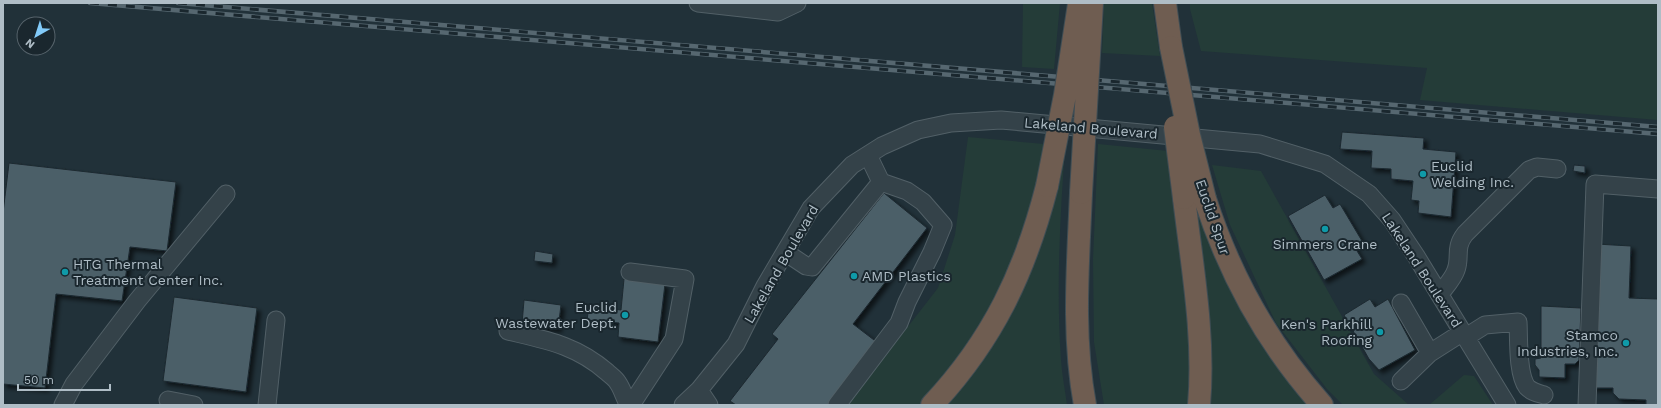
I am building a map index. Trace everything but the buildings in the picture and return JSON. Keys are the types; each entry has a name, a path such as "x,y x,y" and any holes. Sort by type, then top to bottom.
{"highway":[{"path":"932,405 961,372 1002,310 1032,242 1047,186 1065,95 1086,3"},
{"path":"1085,405 1078,362 1076,316 1082,193 1086,3"},
{"name":"Euclid Spur","path":"1166,7 1171,47 1189,135 1212,222 1230,264 1250,304 1286,360 1322,405"},
{"path":"1171,47 1172,104 1184,198 1198,331 1200,376 1199,405"}],"street":[{"path":"698,3 778,12 797,3"},
{"name":"Lakeland Boulevard","path":"683,405 699,390 736,344 765,286 811,208 852,165 882,146 918,130 951,123 1001,120 1260,144 1325,164 1369,194 1392,220 1440,294 1507,405"},
{"path":"837,405 898,323 943,226 924,202 907,191 880,182 868,155"},
{"path":"1440,294 1456,272 1458,248 1461,239 1465,234 1529,170 1537,167 1557,169"},
{"path":"785,252 806,266 812,267 880,182"},
{"path":"1587,405 1595,184 1658,190"},
{"path":"63,405 74,384 138,301 226,194"},
{"path":"508,331 556,342 580,353 598,364 618,382 625,399 630,405 674,339 684,279 630,272"},
{"path":"1401,303 1430,353"},
{"path":"267,405 276,320"},
{"path":"1400,381 1430,353 1464,335 1485,325 1518,322 1520,366 1526,386 1534,392 1544,395"},
{"path":"699,390 709,405"},
{"path":"168,400 194,405"}],"green space":[{"path":"1023,3 1060,3 1054,69 1022,67"},
{"path":"1104,3 1152,3 1160,56 1102,53"},
{"path":"1190,3 1658,3 1658,120 1420,100 1427,68 1201,51 1190,9"},
{"path":"968,137 1044,144 1036,200 1013,265 978,329 951,369 920,405 847,405 938,288 955,235"},
{"path":"1098,144 1168,151 1188,303 1191,405 1104,405 1094,342 1093,259"},
{"path":"1065,148 1060,228 1059,307 1061,366 1067,405 942,405 959,387"},
{"path":"1212,165 1261,171 1374,374 1409,405 1343,405 1327,389 1276,323 1230,225"},
{"path":"1194,204 1199,204 1271,357 1297,392 1309,405 1211,405 1209,329"},
{"path":"1464,375 1474,376 1493,405 1429,405"}],"railway":[{"path":"90,3 1658,134"},
{"path":"178,3 1658,127"}],"place":[{"name":"Euclid Welding Inc.","path":"1423,174"},
{"name":"Simmers Crane","path":"1325,229"},
{"name":"HTG Thermal Treatment Center Inc.","path":"65,272"},
{"name":"AMD Plastics","path":"854,276"},
{"name":"Euclid Wastewater Dept.","path":"625,315"},
{"name":"Ken's Parkhill Roofing","path":"1380,332"},
{"name":"Stamco Industries, Inc.","path":"1626,343"}]}
